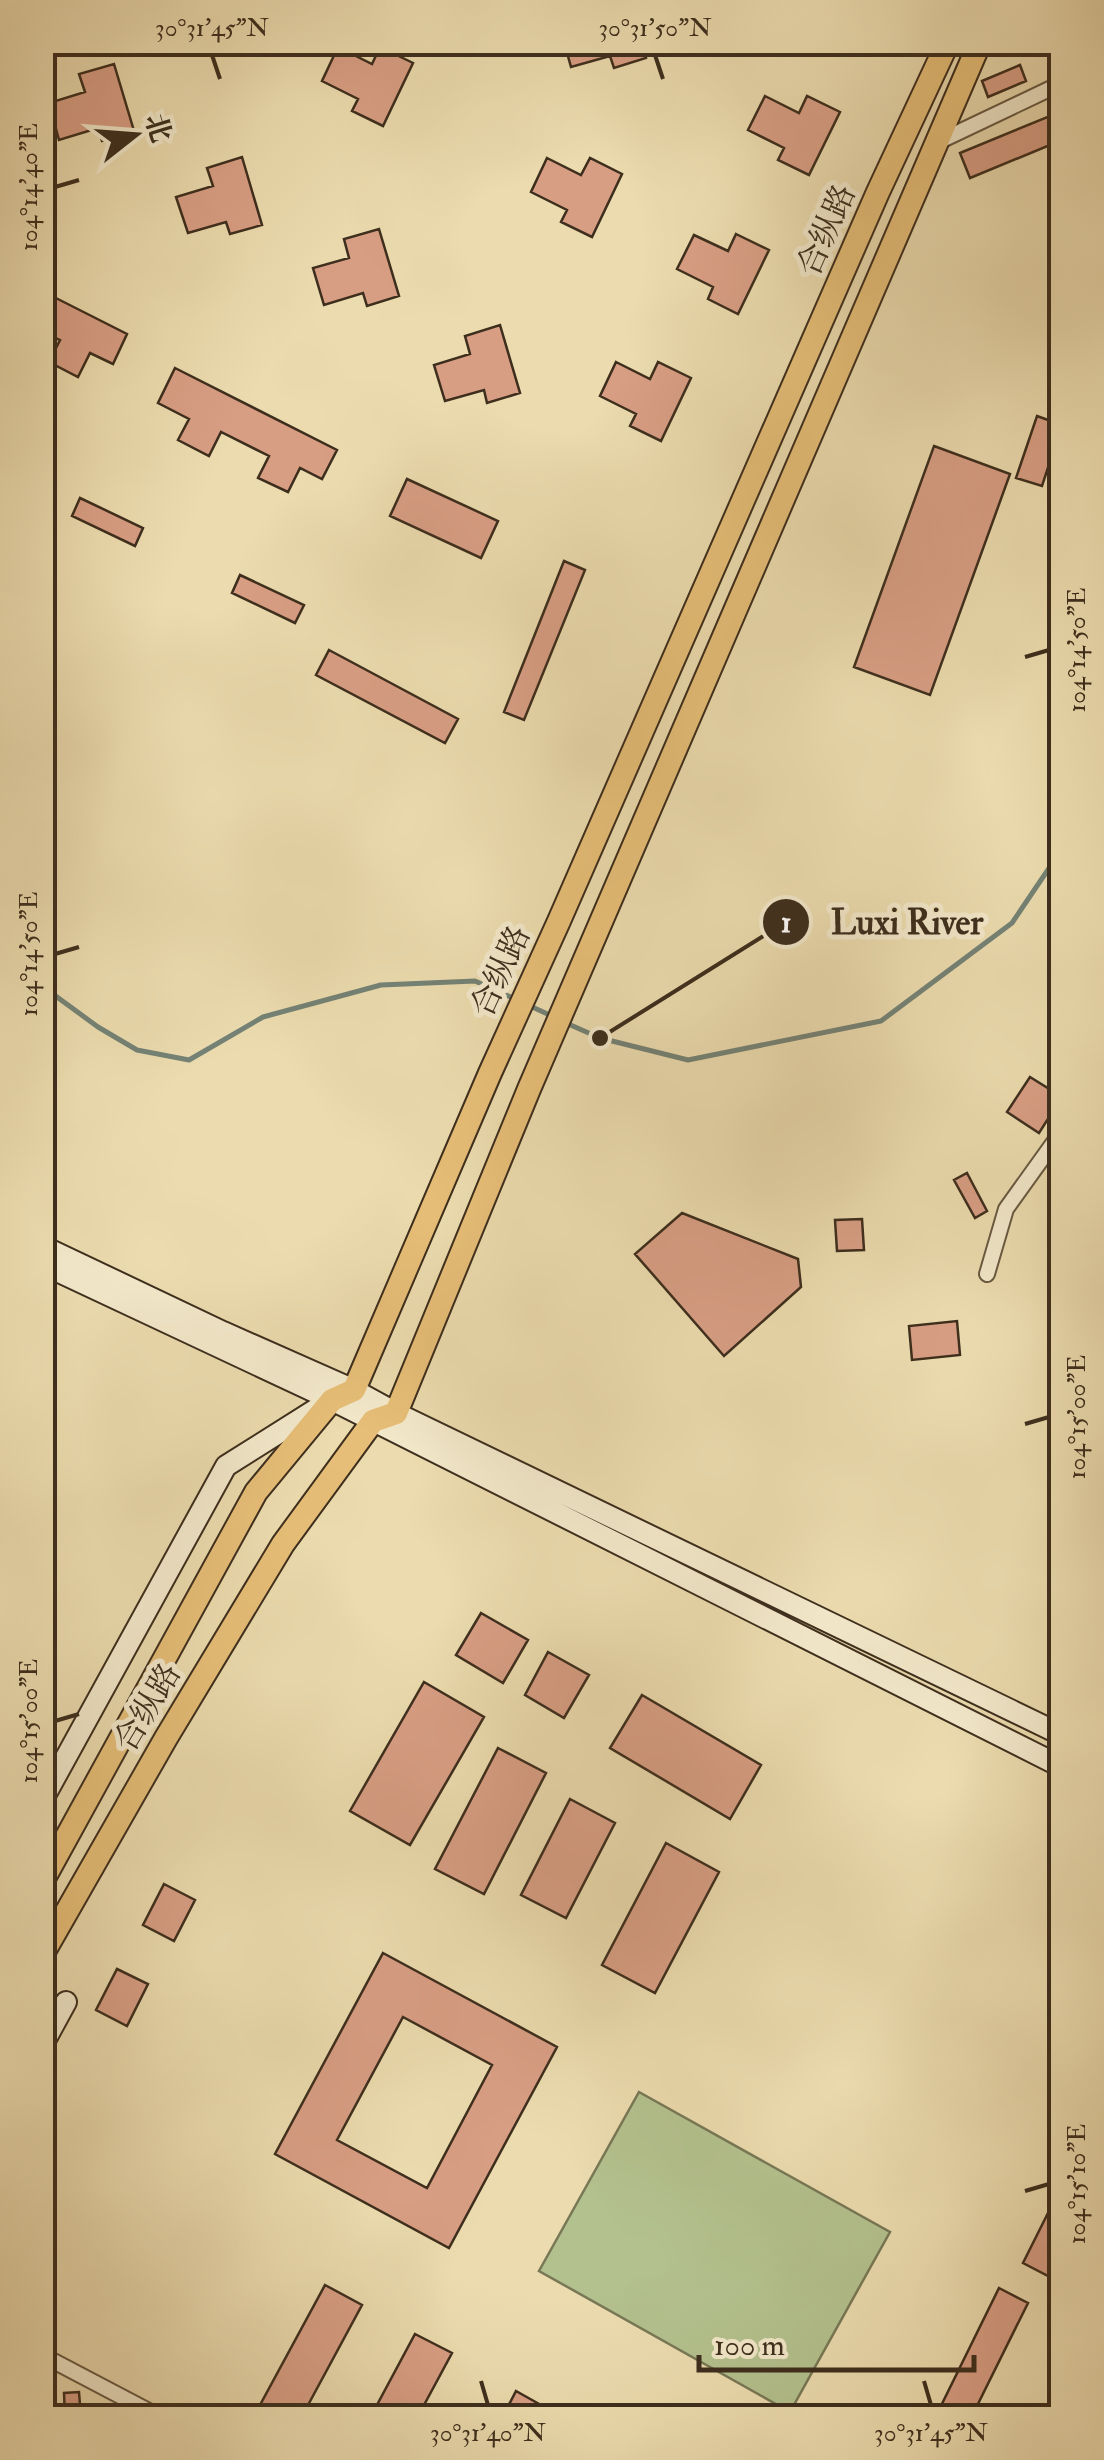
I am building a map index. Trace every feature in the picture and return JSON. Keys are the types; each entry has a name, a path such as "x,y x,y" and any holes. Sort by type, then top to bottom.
{"main road":[{"name":"合纵路","path":"42,1882 256,1492 332,1400 354,1390 878,192 948,42"},
{"name":"合纵路","path":"396,1413 529,1089 980,42"},
{"path":"373,1421 396,1413"},
{"name":"合纵路","path":"42,1955 282,1544 373,1421"}],"street":[{"path":"937,142 1062,83"},
{"path":"987,1274 1006,1209 1062,1131"},
{"path":"42,1246 354,1390 1062,1735"},
{"path":"42,1264 332,1400 1062,1766"},
{"path":"42,1801 226,1466 332,1400"},
{"path":"42,2046 66,2002"},
{"path":"42,2355 162,2418"}],"green space":[{"path":"639,2092 890,2232 790,2412 539,2271"}],"building":[{"path":"564,42 642,42 646,58 614,68 610,56 571,67"},
{"path":"338,47 372,64 380,47 413,63 383,126 352,111 358,99 322,81"},
{"path":"114,64 134,131 102,141 98,128 59,140 49,103 85,92 79,74"},
{"path":"1020,65 1026,81 988,97 982,81"},
{"path":"765,96 799,113 807,96 840,112 809,175 778,160 784,148 748,130"},
{"path":"1062,111 1062,136 1050,145 970,178 960,153"},
{"path":"242,157 262,225 230,234 226,222 188,233 176,197 213,186 207,168"},
{"path":"547,158 581,175 590,158 622,174 592,237 561,222 567,210 531,192"},
{"path":"379,229 399,296 367,306 363,293 324,305 313,268 349,258 344,239"},
{"path":"736,234 769,250 738,314 708,299 713,287 677,269 694,235 728,251"},
{"path":"42,291 127,334 113,364 90,353 78,377 49,362 60,340 42,332"},
{"path":"500,325 520,393 487,403 484,390 445,401 434,365 470,354 465,336"},
{"path":"616,362 650,379 658,362 691,378 661,441 630,426 636,414 600,396"},
{"path":"175,368 337,450 322,479 300,468 288,492 258,478 269,456 221,432 209,456 178,440 189,419 158,403"},
{"path":"1037,416 1062,425 1042,486 1016,478"},
{"path":"934,446 1010,474 930,695 854,667"},
{"path":"407,479 498,521 481,558 390,516"},
{"path":"80,498 143,528 135,546 72,516"},
{"path":"564,561 585,570 524,720 504,712"},
{"path":"240,575 304,605 295,623 232,593"},
{"path":"329,650 458,719 445,743 316,675"},
{"path":"1030,1077 1062,1097 1039,1133 1007,1112"},
{"path":"967,1173 987,1211 975,1218 954,1180"},
{"path":"682,1213 798,1259 801,1287 724,1356 635,1254"},
{"path":"862,1219 864,1250 837,1251 835,1220"},
{"path":"957,1321 960,1355 912,1360 909,1326"},
{"path":"481,1613 528,1640 503,1683 456,1655"},
{"path":"548,1652 589,1675 564,1718 525,1695"},
{"path":"424,1682 484,1717 410,1845 350,1811"},
{"path":"642,1695 761,1765 730,1819 610,1748"},
{"path":"498,1748 546,1773 484,1894 435,1869"},
{"path":"570,1799 615,1823 566,1918 521,1895"},
{"path":"666,1843 719,1872 655,1993 602,1965"},
{"path":"164,1884 195,1900 174,1941 143,1925"},
{"path":"383,1953 557,2047 449,2248 275,2154","holes":["403,2017 492,2065 427,2188 337,2140"]},
{"path":"117,1969 148,1984 127,2026 96,2010"},
{"path":"1062,2185 1062,2258 1052,2278 1023,2263"},
{"path":"325,2285 362,2305 301,2418 253,2418"},
{"path":"999,2288 1028,2303 971,2418 935,2418"},
{"path":"415,2334 452,2353 417,2418 370,2418"},
{"path":"516,2391 564,2418 502,2418"},
{"path":"79,2392 81,2418 65,2418 64,2393"}],"waterway":[{"path":"566,1023 600,1038 688,1060 881,1021 1012,923 1062,849"},
{"path":"42,986 137,1050 189,1060 263,1017 381,985 475,981 515,999"},
{"path":"530,1006 552,1016"}],"place":[{"name":"Luxi River","path":"600,1038"}]}
